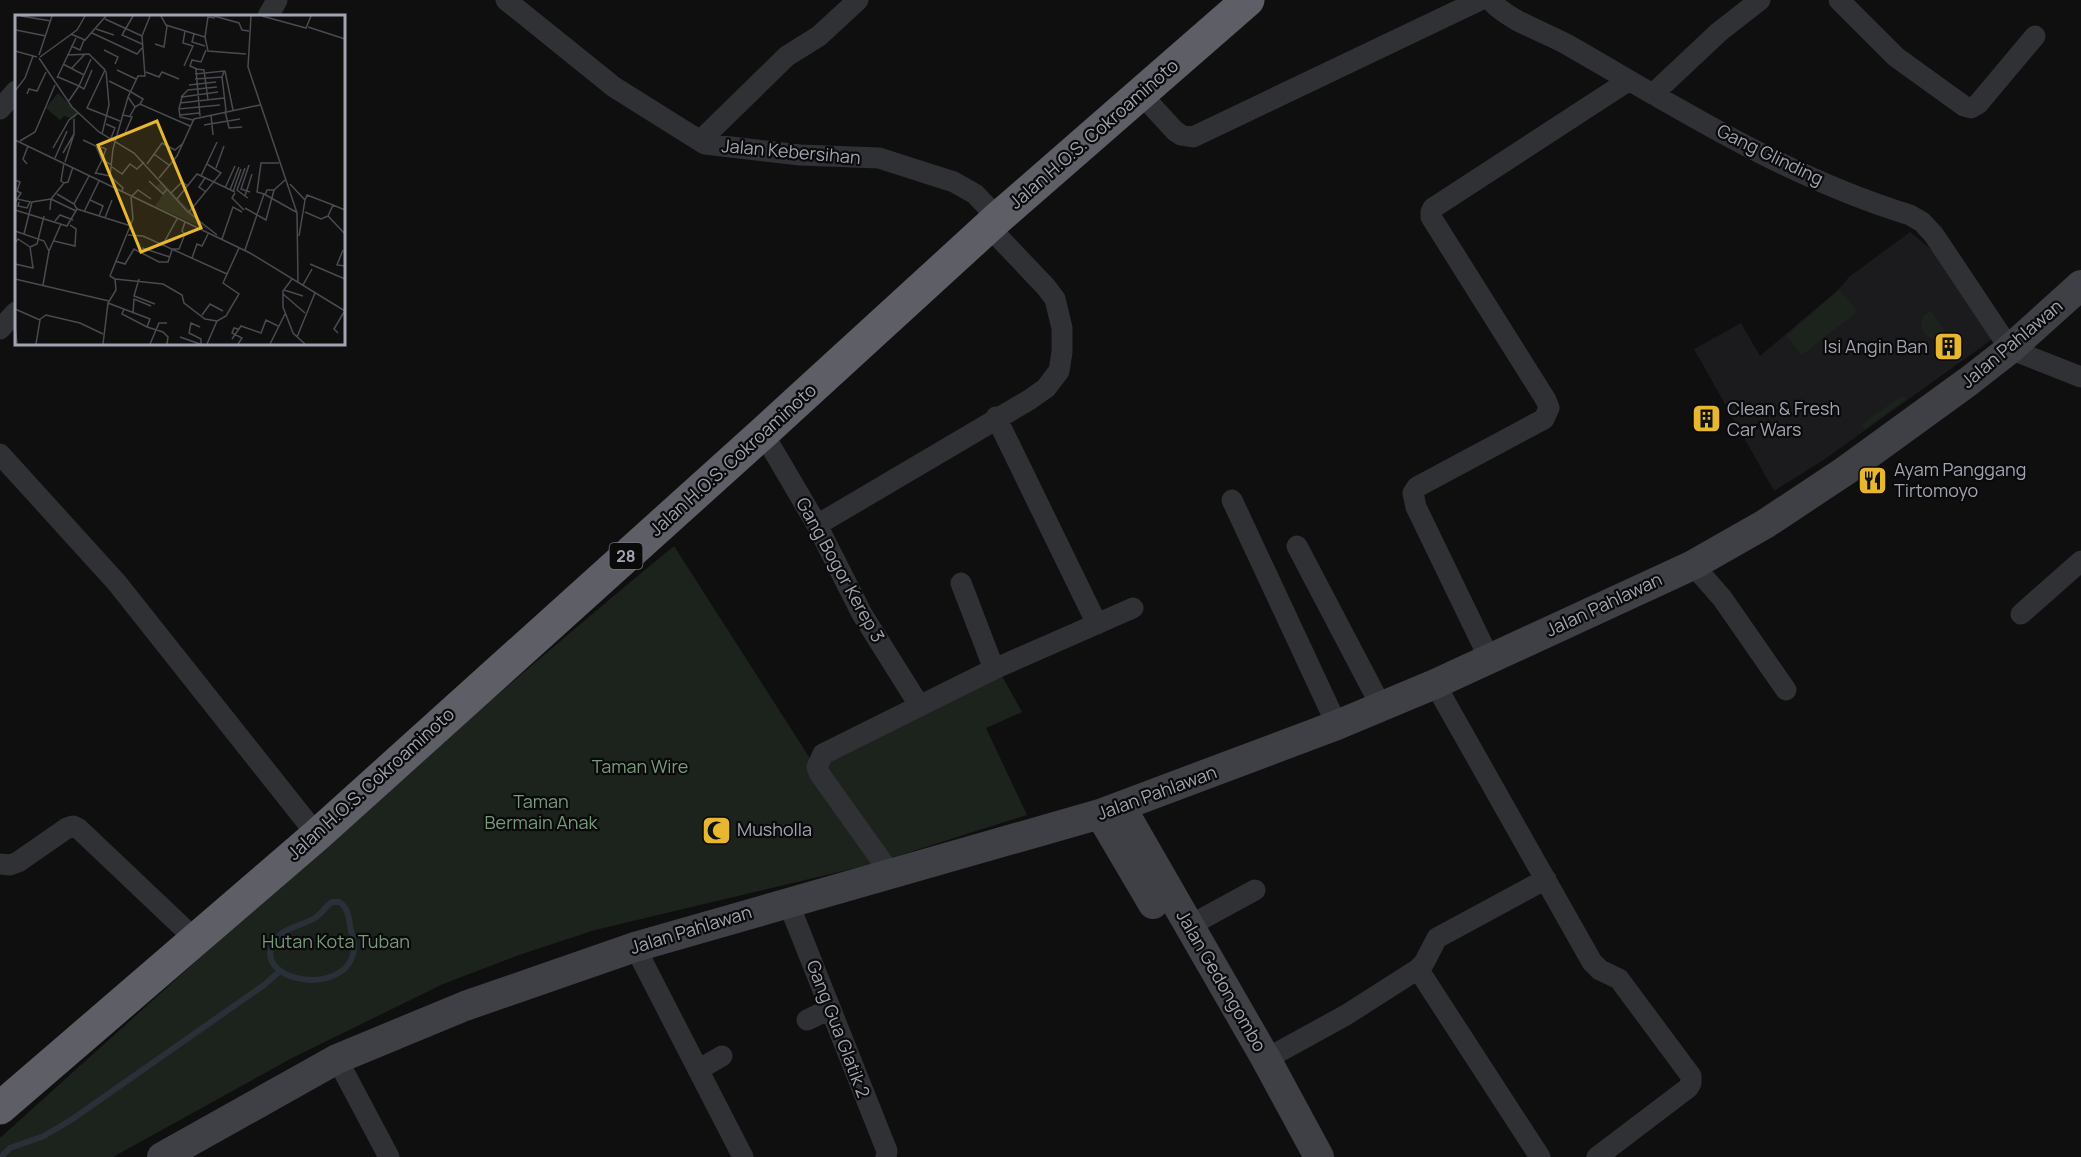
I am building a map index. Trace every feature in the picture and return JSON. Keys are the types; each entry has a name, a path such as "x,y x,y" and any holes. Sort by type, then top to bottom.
{"highway":[{"name":"Jalan H.O.S. Cokroaminoto","path":"0,1108 317,835 993,223 1248,0"}],"main road":[{"name":"Jalan Pahlawan","path":"162,1157 337,1059 465,1006 635,947 1110,811 1337,725 1435,684 1740,540 1804,500 1969,381 2010,349 2081,285"},
{"name":"Jalan Gedongombo","path":"1110,811 1189,926 1266,1059 1319,1157"},
{"name":"Jalan Gedongombo","path":"1110,811 1297,1157"}],"street":[{"path":"269,15 277,0"},
{"path":"700,141 787,56 819,36 858,0"},
{"path":"1141,94 1175,131 1181,135 1193,136 1480,0"},
{"name":"Gang Glinding","path":"1490,0 1505,13 1561,41 1628,81 1766,156 1811,177 1910,215 1922,222 1941,245 2010,349"},
{"path":"1653,94 1719,32 1760,0"},
{"path":"1839,0 1896,57 1964,106 1971,108 1978,104 2035,36"},
{"name":"Jalan Kebersihan","path":"510,1 614,87 700,141 713,146 800,155 879,159 954,182 975,194 993,223 1055,299 1062,328 1062,352 1059,371 1046,388 817,525"},
{"path":"1489,658 1416,507 1413,491 1544,418 1549,408 1431,217 1431,212 1433,208 1628,81"},
{"path":"0,110 15,92"},
{"path":"0,328 15,313"},
{"path":"2010,349 2081,377"},
{"path":"996,417 1097,624"},
{"name":"Gang Bogor Kerep 3","path":"763,433 817,525 862,614 920,705"},
{"path":"0,454 117,583 317,835"},
{"path":"1232,500 1337,725"},
{"path":"1297,546 1381,706"},
{"path":"2021,614 2081,561"},
{"path":"1693,564 1716,589 1786,690"},
{"path":"961,583 994,669"},
{"path":"891,874 817,767 823,754 994,669 1133,608"},
{"path":"1435,684 1592,962 1600,970 1619,979 1691,1076 1692,1080 1688,1088 1598,1157"},
{"path":"0,864 10,865 18,862 67,828 76,827 195,939"},
{"path":"1266,1059 1346,1015 1419,969 1437,938 1546,879"},
{"path":"1189,926 1255,890"},
{"name":"Gang Gua Glatik 2","path":"788,902 887,1151 886,1157"},
{"path":"635,947 743,1157"},
{"path":"1419,969 1540,1157"},
{"path":"807,1020 830,1009"},
{"path":"698,1070 722,1056"},
{"path":"337,1059 389,1157"}],"shaded area":[{"path":"1910,232 1932,250 1994,338 1825,459 1774,491 1694,349 1741,323 1760,356 1839,289 1849,277"}],"green space":[{"path":"1839,290 1858,311 1802,355 1786,336"},
{"path":"1930,311 1950,338 1942,344 1928,337 1921,328 1923,316"},
{"path":"1903,395 1906,399 1865,429 1862,424"},
{"name":"Taman Wire","path":"674,546 877,863 595,930 519,955 443,984 292,1058 113,1157 0,1157 0,1138 418,764"},
{"path":"998,669 1022,712 986,728 1027,815 888,859 829,778 824,760"}],"waterway":[{"path":"332,902 339,902 348,915 354,940 354,949 348,965 335,975 319,979 302,979 287,975 275,966 270,955 278,936 315,918 332,902"},
{"path":"1,1157 10,1148 44,1136 71,1120 264,985 280,971"}],"place":[{"name":"Isi Angin Ban","path":"1949,347"},
{"name":"Clean & Fresh Car Wars","path":"1706,419"},
{"name":"Ayam Panggang Tirtomoyo","path":"1873,480"},
{"name":"Musholla","path":"716,830"}],"park label":[{"name":"Taman Bermain Anak","path":"541,812"},
{"name":"Hutan Kota Tuban","path":"336,942"}]}
